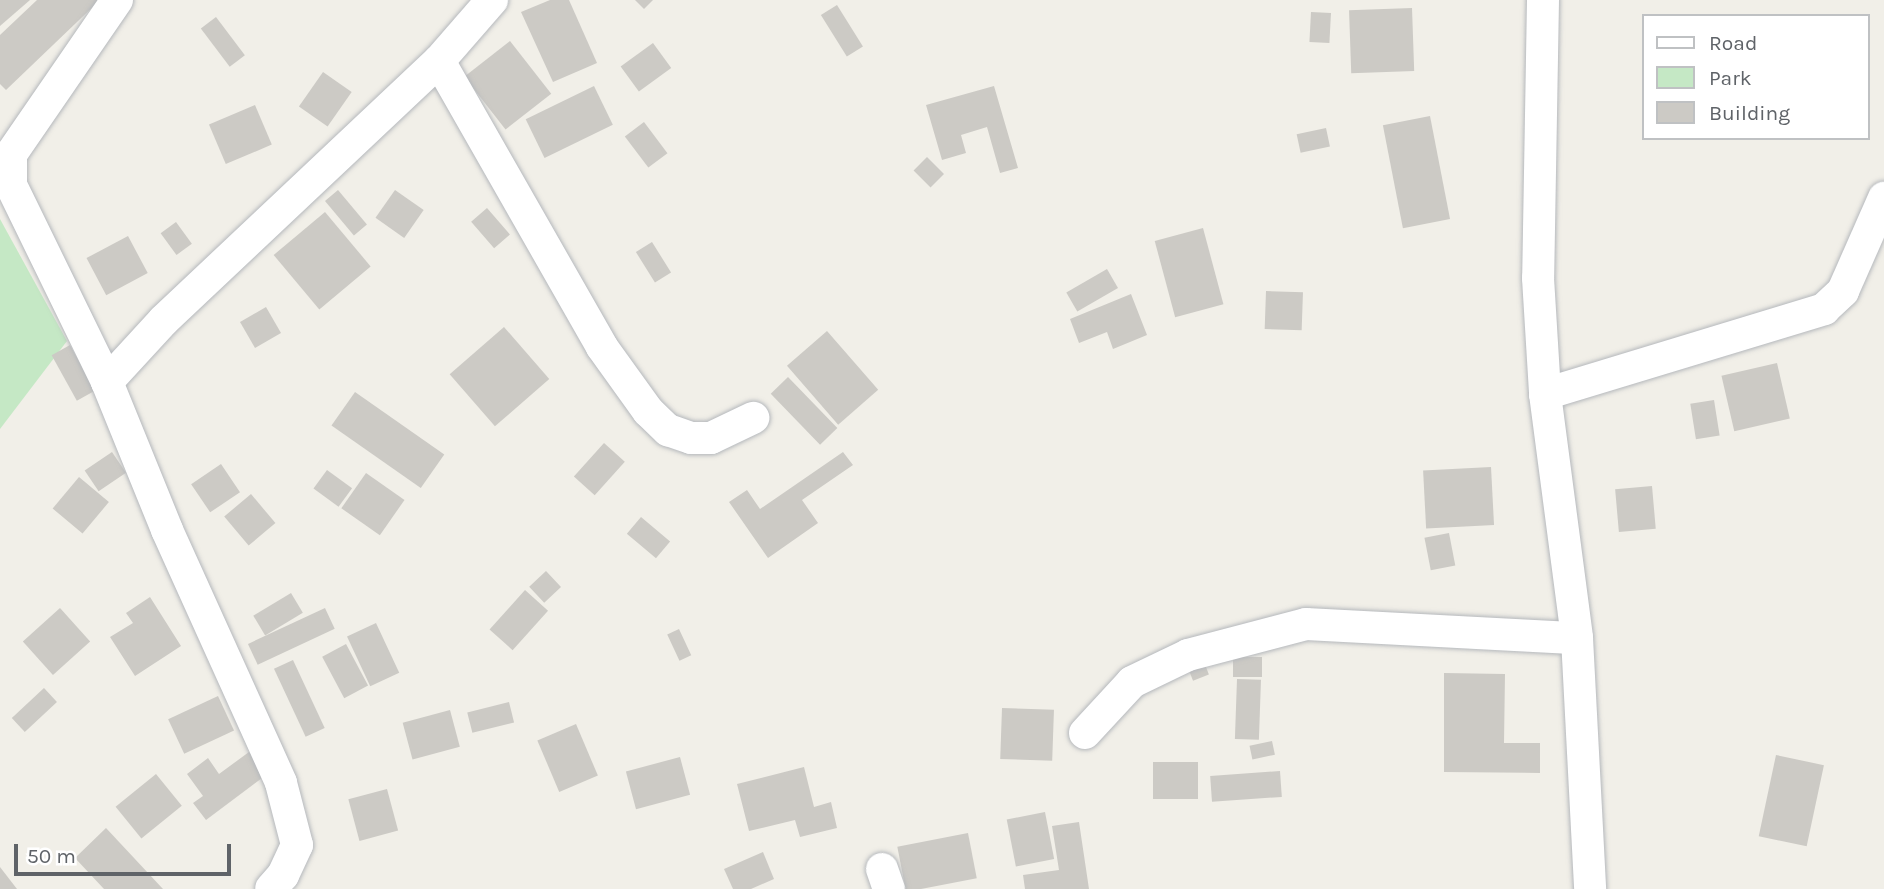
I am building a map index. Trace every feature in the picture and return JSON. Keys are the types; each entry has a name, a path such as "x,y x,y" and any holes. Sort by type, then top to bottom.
{"street":[{"path":"117,0 11,154 8,168 11,186 107,382 167,530 281,783 297,845 284,875 271,889"},
{"path":"107,382 164,320 439,61 492,0"},
{"path":"1543,0 1538,278 1545,394 1577,638 1590,889"},
{"path":"439,61 601,347 648,411 668,430 691,438 711,438 753,418"},
{"path":"1545,394 1824,309 1843,291 1884,198"},
{"path":"1085,733 1132,682 1188,655 1306,624 1577,638"}],"green space":[{"path":"0,219 67,341 0,429"}],"building":[{"path":"0,0 30,0 0,26"},
{"path":"37,0 100,0 6,90 0,84 0,35"},
{"path":"550,0 569,0 597,63 553,82 521,12"},
{"path":"635,0 653,0 644,9"},
{"path":"837,5 863,47 847,57 821,15"},
{"path":"1412,8 1414,71 1351,73 1349,10"},
{"path":"1311,12 1331,13 1329,43 1309,42"},
{"path":"216,17 245,55 230,67 201,28"},
{"path":"510,41 551,94 506,130 464,77"},
{"path":"653,43 671,68 639,92 621,67"},
{"path":"323,72 352,92 328,126 299,106"},
{"path":"594,86 613,125 545,158 526,119"},
{"path":"994,86 1018,168 1000,173 987,127 961,135 966,153 942,160 926,105"},
{"path":"255,105 272,145 226,164 209,125"},
{"path":"1430,116 1450,219 1403,228 1383,125"},
{"path":"644,122 667,153 648,168 625,136"},
{"path":"1326,128 1330,147 1301,153 1297,134"},
{"path":"927,157 944,174 931,187 914,170"},
{"path":"338,190 367,224 354,235 325,201"},
{"path":"395,190 424,210 404,238 375,218"},
{"path":"487,208 510,234 494,248 471,222"},
{"path":"325,212 371,266 319,309 274,255"},
{"path":"176,222 192,244 176,255 161,233"},
{"path":"1203,228 1223,304 1175,317 1155,241"},
{"path":"128,236 148,273 106,295 87,258"},
{"path":"652,242 671,273 655,283 636,252"},
{"path":"1107,269 1118,288 1077,312 1066,293"},
{"path":"1266,291 1303,292 1302,330 1265,329"},
{"path":"1131,294 1147,335 1113,349 1107,332 1079,343 1070,319"},
{"path":"266,307 281,333 255,348 240,322"},
{"path":"504,327 549,379 495,426 450,374"},
{"path":"827,331 878,390 838,425 787,366"},
{"path":"70,345 95,390 77,401 52,355"},
{"path":"1777,363 1790,419 1734,431 1721,376"},
{"path":"788,377 837,428 820,445 771,394"},
{"path":"355,392 444,455 421,488 331,426"},
{"path":"1714,400 1720,436 1696,439 1690,404"},
{"path":"604,443 625,462 595,495 574,476"},
{"path":"112,452 126,473 99,491 85,470"},
{"path":"843,452 853,465 802,500 818,523 768,558 729,502 747,490 760,509"},
{"path":"221,464 240,492 210,512 191,484"},
{"path":"1491,467 1494,525 1426,528 1423,471"},
{"path":"327,470 352,488 339,507 313,489"},
{"path":"366,473 405,500 380,535 341,508"},
{"path":"79,477 109,502 83,533 53,508"},
{"path":"1652,486 1656,529 1619,532 1615,489"},
{"path":"251,494 275,523 249,546 224,516"},
{"path":"641,517 670,541 656,558 627,534"},
{"path":"1449,533 1455,565 1431,570 1424,538"},
{"path":"546,571 561,587 544,603 529,587"},
{"path":"525,590 548,611 513,650 490,629"},
{"path":"291,593 303,613 265,635 253,616"},
{"path":"150,597 181,646 135,676 110,637 133,623 126,613"},
{"path":"60,608 90,641 53,675 23,641"},
{"path":"325,608 335,629 258,665 248,644"},
{"path":"376,623 399,673 370,686 347,637"},
{"path":"679,629 691,655 679,661 667,634"},
{"path":"346,644 368,685 344,698 322,657"},
{"path":"1201,654 1209,675 1193,681 1185,660"},
{"path":"1233,657 1262,657 1262,677 1233,677"},
{"path":"293,660 325,728 306,737 274,669"},
{"path":"1444,673 1505,674 1504,743 1540,743 1540,773 1444,772"},
{"path":"1237,679 1261,680 1259,740 1235,739"},
{"path":"44,688 57,702 25,732 12,718"},
{"path":"218,696 234,730 184,754 168,719"},
{"path":"509,702 514,722 472,733 467,712"},
{"path":"1002,708 1054,710 1052,761 1000,759"},
{"path":"450,710 460,747 413,759 403,723"},
{"path":"576,724 598,776 559,792 537,740"},
{"path":"1272,741 1275,755 1252,759 1250,746"},
{"path":"249,752 266,775 206,820 193,803 203,796 187,774 208,758 219,774"},
{"path":"1776,755 1824,765 1807,846 1759,836"},
{"path":"680,757 690,795 636,809 626,771"},
{"path":"1153,762 1198,762 1198,799 1153,799"},
{"path":"804,767 814,807 831,802 837,828 800,837 795,820 749,831 737,784"},
{"path":"1280,771 1282,797 1212,802 1210,776"},
{"path":"156,774 182,806 141,839 116,807"},
{"path":"387,789 398,831 359,841 348,799"},
{"path":"1045,812 1054,859 1016,867 1007,819"},
{"path":"1079,822 1089,889 1025,889 1023,875 1059,870 1052,826"},
{"path":"106,828 163,889 104,889 75,858"},
{"path":"968,833 977,878 921,889 906,889 897,847"},
{"path":"763,852 774,879 751,889 733,889 724,869"},
{"path":"0,867 17,889 0,889"}]}
